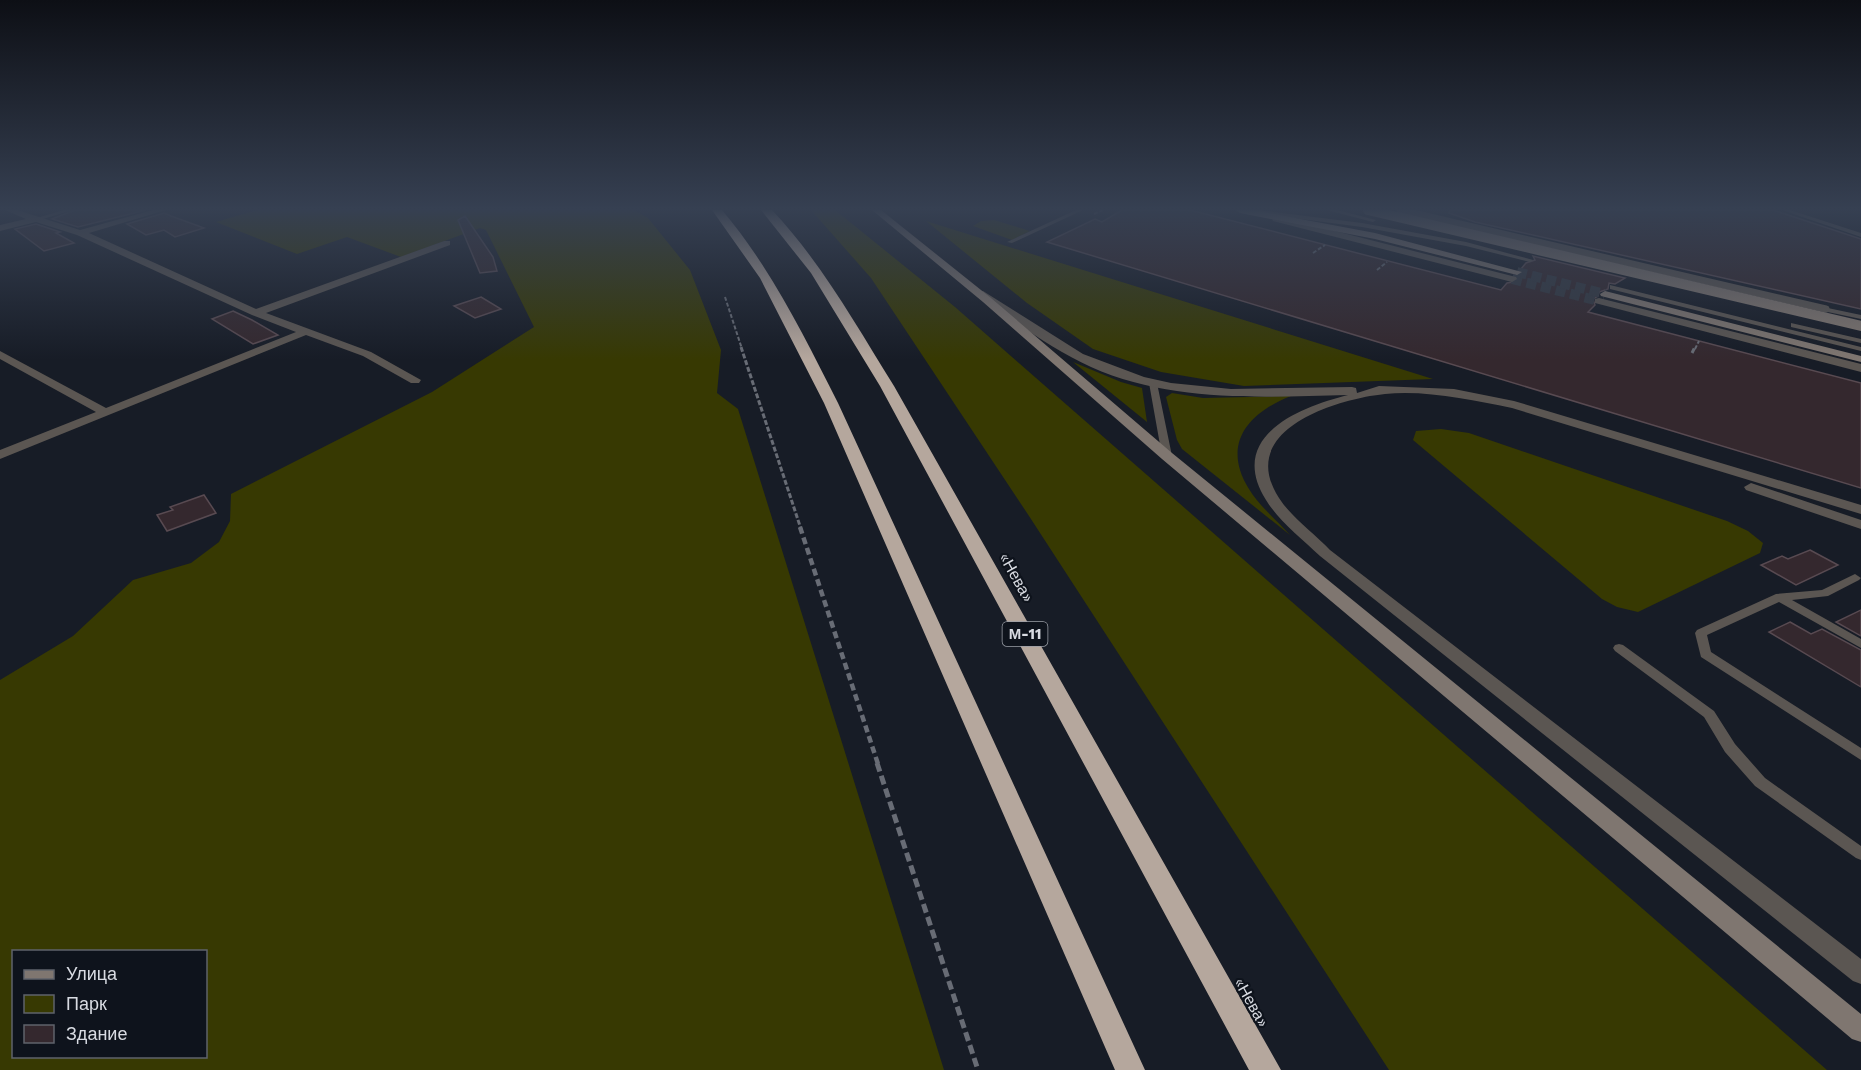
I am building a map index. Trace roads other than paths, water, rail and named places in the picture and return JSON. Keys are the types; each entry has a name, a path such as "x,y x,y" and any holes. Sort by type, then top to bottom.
{"highway":[{"path":"754,260 831,403 1130,1070"},
{"name":"«Нева»","path":"807,260 826,287 887,386 1266,1070"}],"street":[{"path":"139,260 256,313 367,354 415,380"},
{"path":"256,313 401,260"},
{"path":"941,260 1062,368 1167,456 1861,1030"},
{"path":"1447,260 1514,276"},
{"path":"1580,260 1861,326"},
{"path":"976,289 1094,364 1153,383 1191,390 1236,393 1428,390 1483,398 1608,433 1861,510"},
{"path":"1609,291 1861,359"},
{"path":"1609,291 1861,368"},
{"path":"0,455 305,332"},
{"path":"0,354 107,413"},
{"path":"1387,390 1324,404 1287,421 1272,436 1262,454 1263,478 1275,502 1325,553 1861,973"},
{"path":"1608,433 1861,525"}],"lane":[{"path":"1518,260 1527,262 1520,260"},
{"path":"1615,260 1861,317"},
{"path":"1609,291 1861,341"},
{"path":"1609,291 1861,349"},
{"path":"1153,383 1167,456"},
{"path":"1855,578 1824,593 1780,597 1701,633 1706,654 1861,755"},
{"path":"1780,597 1861,644"},
{"path":"1619,648 1709,714 1730,748 1760,782 1861,854"}],"tunnel":[{"path":"1517,272 1605,294"},
{"path":"1512,279 1599,301"}]}
